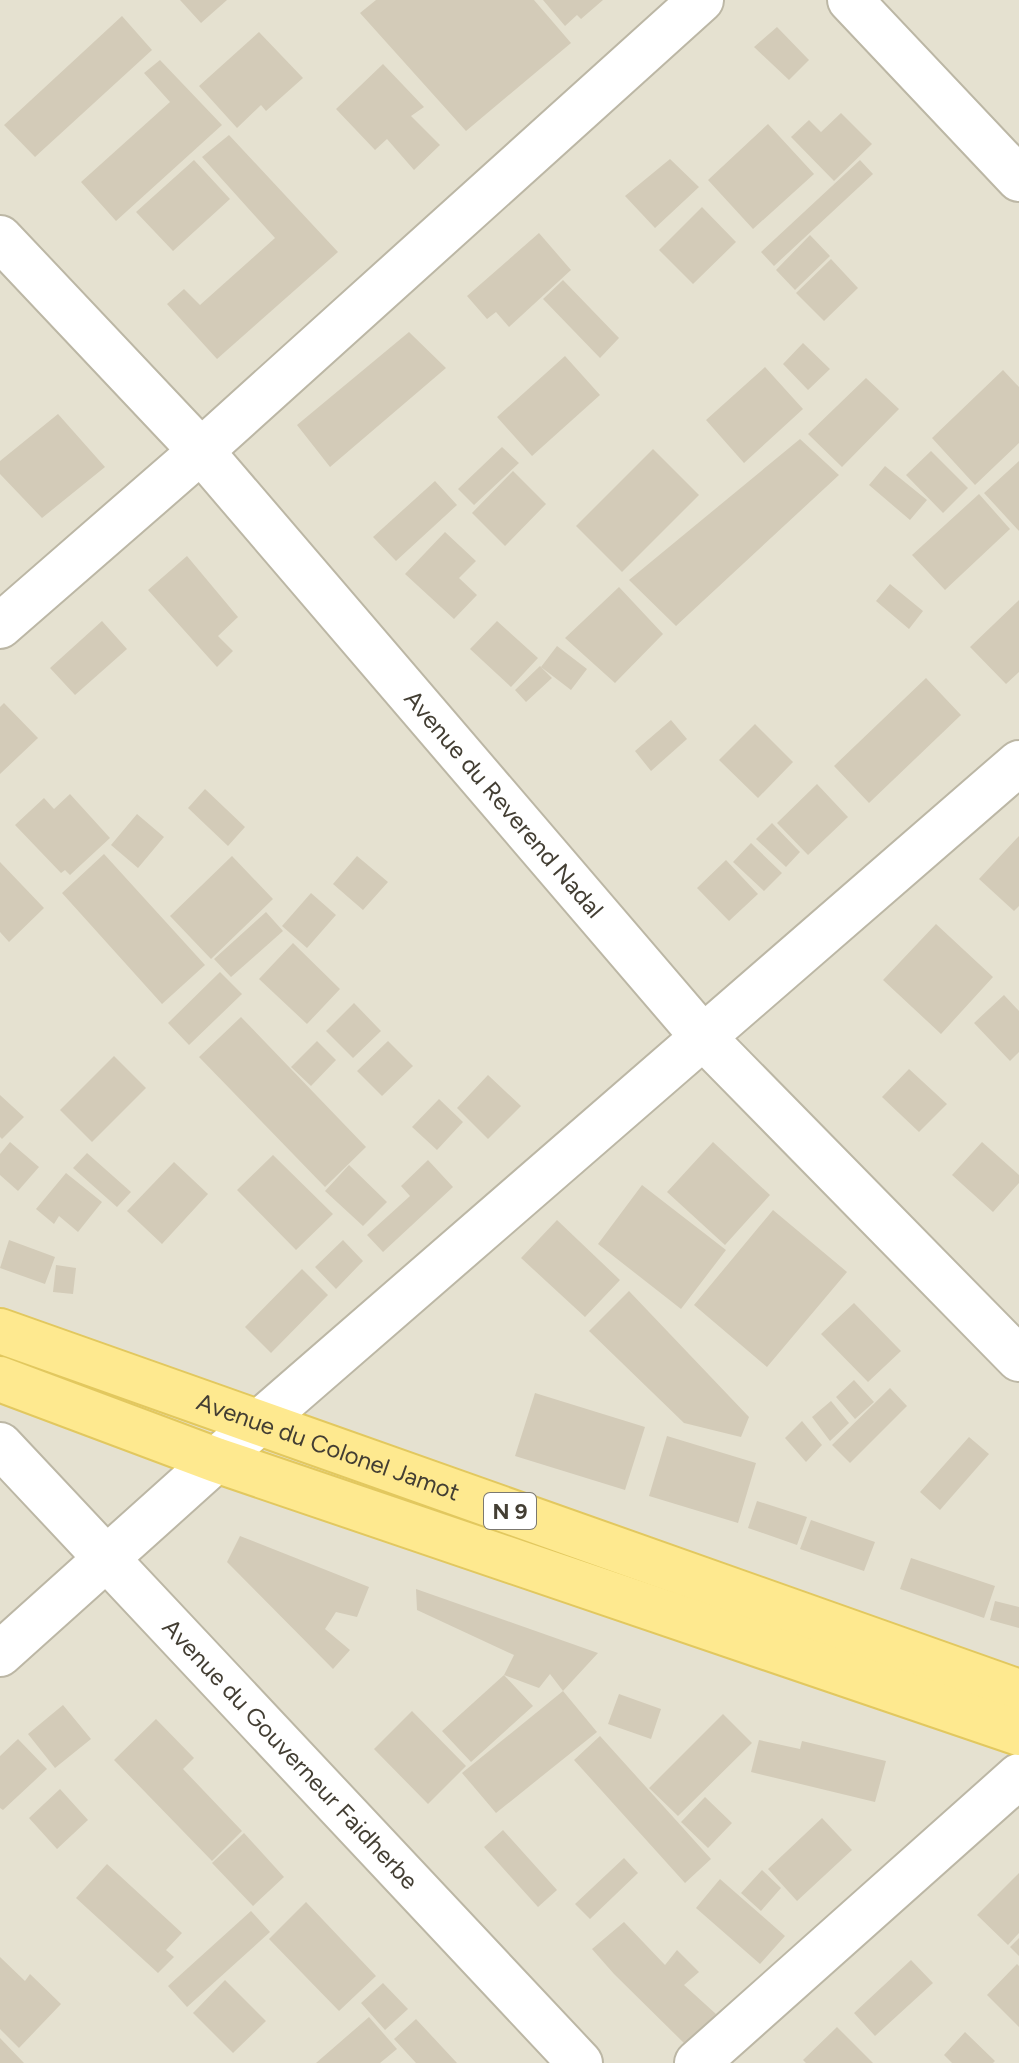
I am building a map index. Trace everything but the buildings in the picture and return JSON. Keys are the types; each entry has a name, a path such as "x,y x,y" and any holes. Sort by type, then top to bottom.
{"main road":[{"name":"Avenue du Colonel Jamot","path":"0,1331 1019,1692"},
{"name":"Avenue du Colonel Jamot","path":"0,1379 216,1460 1019,1733"}],"street":[{"path":"0,626 201,451 701,0"},
{"path":"850,0 1019,179"},
{"name":"Avenue du Reverend Nadal","path":"0,238 201,451 703,1037 1019,1359"},
{"path":"0,1654 216,1460 1019,763"},
{"name":"Avenue du Gouverneur Faidherbe","path":"0,1445 580,2063"},
{"path":"697,2063 1019,1776"}],"shaded area":[{"path":"0,0 1019,0 1019,2063 0,2063"}]}
